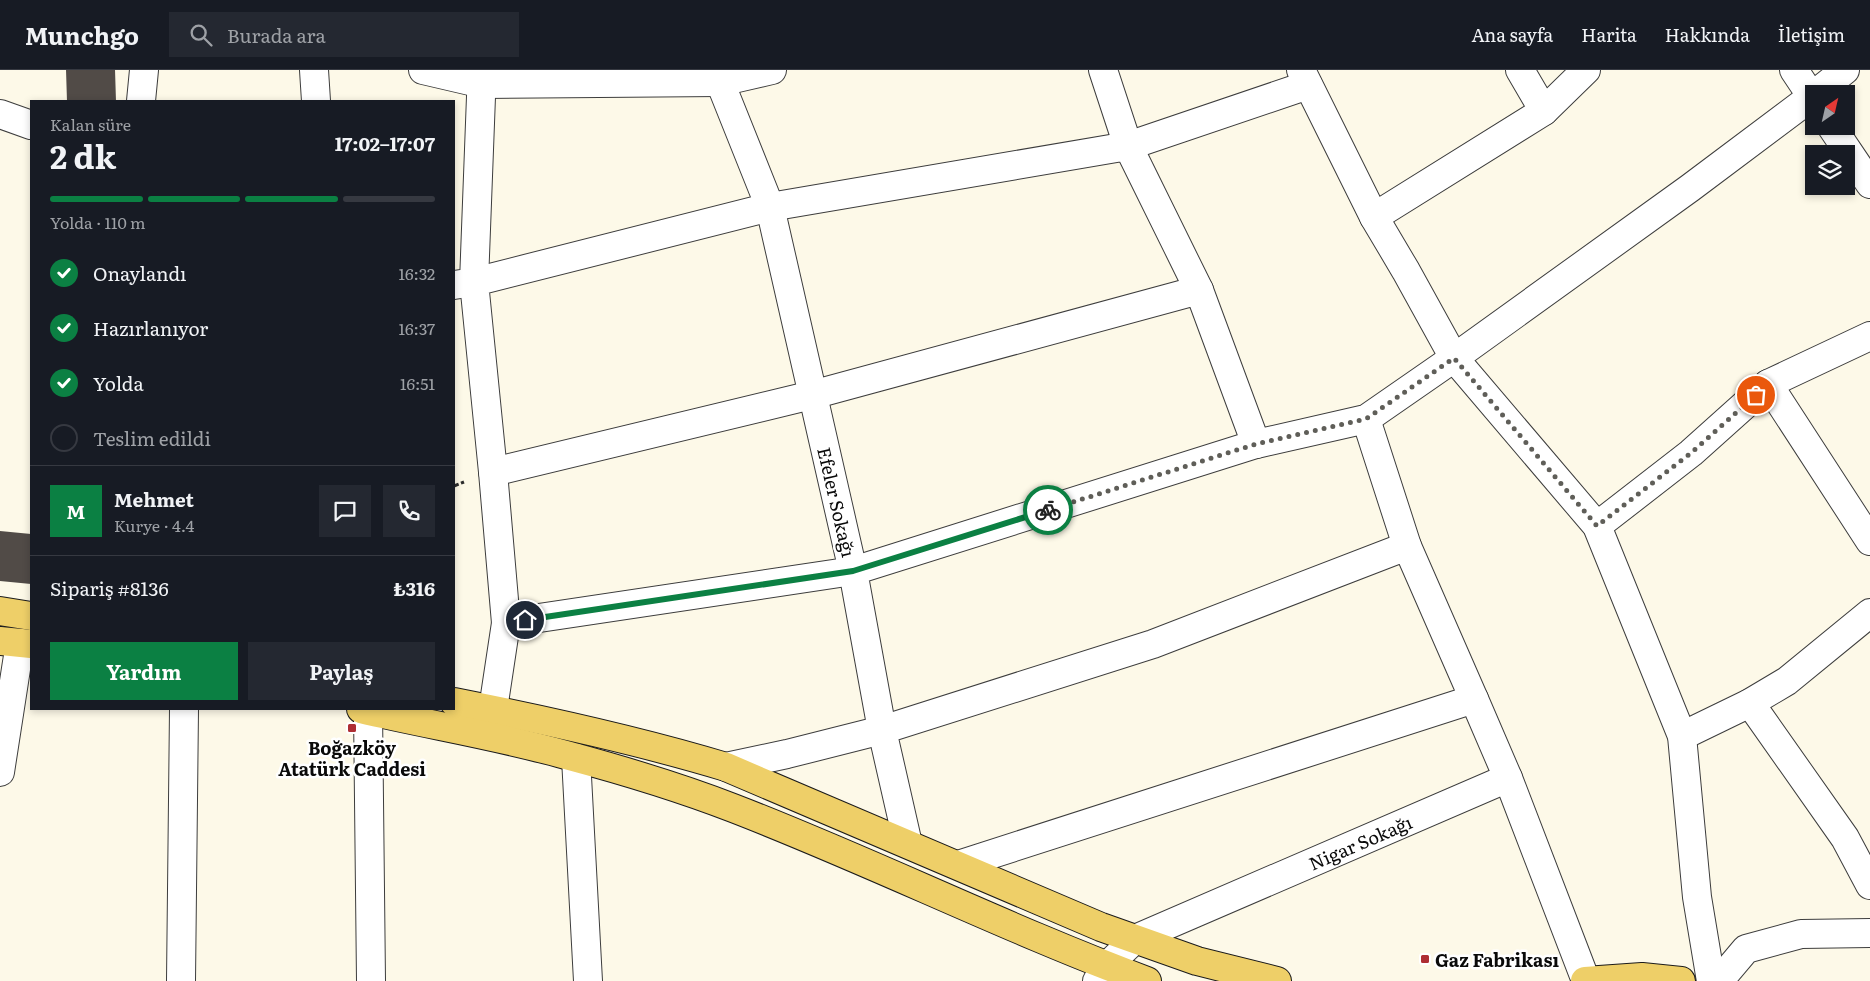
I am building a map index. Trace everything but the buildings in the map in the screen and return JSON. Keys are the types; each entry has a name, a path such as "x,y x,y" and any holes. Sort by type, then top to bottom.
{"main road":[{"path":"0,611 30,616"},
{"path":"455,702 493,709 667,749 726,766 1101,927 1198,961 1277,981"},
{"path":"365,710 576,758 646,778 732,808 1102,974 1147,981"},
{"path":"1586,981 1642,977 1681,981"}],"street":[{"path":"141,100 144,70"},
{"path":"314,70 316,100"},
{"path":"423,70 482,77 719,76 772,70"},
{"path":"1103,70 1128,146 1199,290 1256,444"},
{"path":"1520,70 1544,111"},
{"path":"1374,217 1544,111 1586,70"},
{"path":"1794,70 1805,85"},
{"path":"1827,85 1845,70"},
{"name":"Efeler Sokağı","path":"506,623 853,571 770,207 719,76"},
{"path":"482,77 464,284 493,472 506,623 493,709"},
{"path":"464,284 770,207 1128,146 1304,77 1374,217 1406,270 1454,358 1597,526 1682,736 1697,897 1712,981"},
{"path":"908,844 882,730 853,571 1256,444 1366,419 1690,188 1805,102"},
{"path":"0,114 30,125"},
{"path":"1838,135 1870,184"},
{"path":"493,472 812,395 1199,290"},
{"path":"1597,526 1691,453 1768,384 1870,336"},
{"path":"1768,384 1870,542"},
{"path":"1366,419 1408,546 1508,778 1586,981"},
{"path":"726,766 787,754 882,730 1153,644 1408,546"},
{"path":"1682,736 1750,703 1787,682 1870,612"},
{"path":"0,772 17,643"},
{"path":"958,865 1474,699"},
{"path":"1750,703 1845,838 1870,885"},
{"path":"181,981 184,710"},
{"path":"365,710 371,981"},
{"path":"576,758 588,981"},
{"name":"Nigar Sokağı","path":"1135,939 1508,778"},
{"path":"1719,981 1746,950 1801,934 1870,933"},
{"path":"1102,974 1135,939"}],"way so far":[{"path":"1048,510 1256,444 1366,419 1454,358 1597,526 1691,453 1756,395"}],"place":[{"name":"Boğazköy Atatürk Caddesi","path":"352,728"},
{"name":"Gaz Fabrikası","path":"1425,959"}],"route":[{"path":"525,620 853,571 1048,510"}]}
